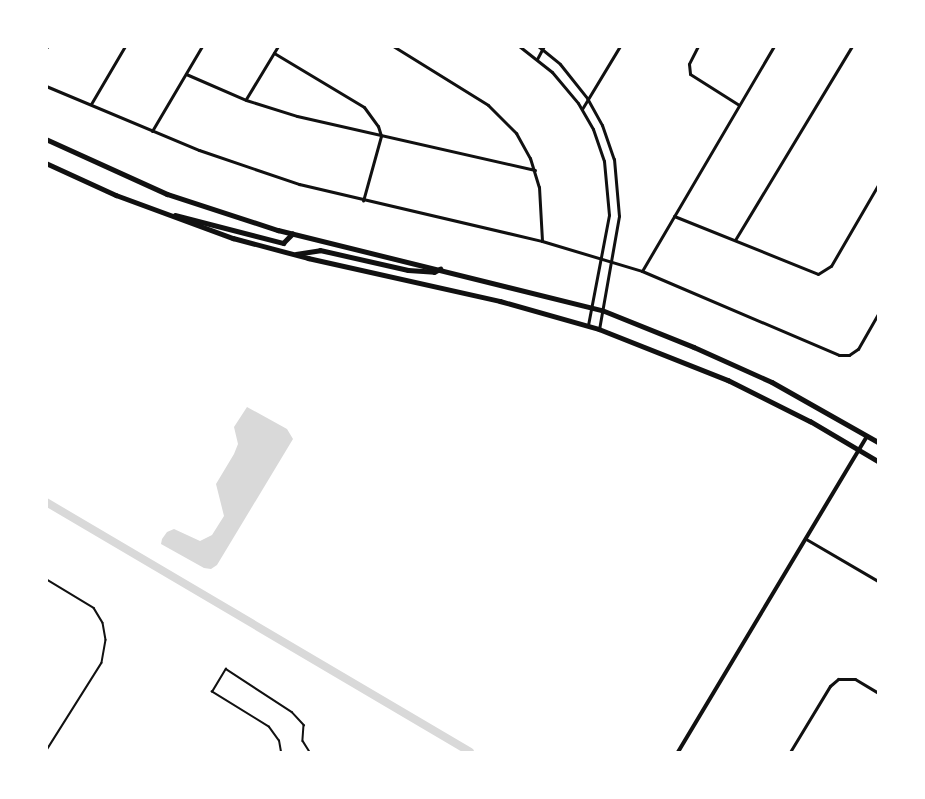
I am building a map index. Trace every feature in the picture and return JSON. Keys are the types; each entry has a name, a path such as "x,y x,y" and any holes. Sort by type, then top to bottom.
{"main road":[{"path":"46,139 167,194 292,234 602,310 694,347 772,382 879,442"},
{"path":"46,163 116,195 233,238 292,255 500,301 598,329 728,380 810,421 879,461"},
{"path":"161,212 283,243 292,234"},
{"path":"292,255 320,250 408,270 434,272 440,269"}],"street":[{"path":"91,104 125,46"},
{"path":"152,132 202,46"},
{"path":"246,100 278,46"},
{"path":"393,46 492,109 516,133 535,170 542,204 542,242"},
{"path":"519,46 537,59 566,87 582,109 600,148 606,176 609,215 588,326"},
{"path":"538,46 543,48 574,80 588,99 606,135 617,174 619,216 598,329"},
{"path":"582,109 620,46"},
{"path":"698,46 689,69 694,78 740,105"},
{"path":"642,271 774,46"},
{"path":"735,241 852,46"},
{"path":"537,59 543,48"},
{"path":"274,53 364,107 381,136 363,201"},
{"path":"186,74 246,100 297,116 535,170"},
{"path":"46,86 152,132 252,169 363,201 542,242 642,271 839,355 849,355 858,349 879,314"},
{"path":"606,176 617,174"},
{"path":"674,216 813,273 823,273 831,266 879,185"},
{"path":"678,753 868,435"},
{"path":"806,539 879,580"},
{"path":"790,753 830,686 838,679 855,679 879,693"}],"lane":[{"path":"46,579 94,608 103,623 106,640 102,663 46,752"},
{"path":"281,753 279,741 269,727 212,692 226,669 292,712 304,725 303,741 310,753"}],"shaded area":[{"path":"247,407 287,429 293,439 217,565 211,569 204,568 161,544 162,539 167,532 174,529 200,541 212,535 224,516 216,484 234,454 238,444 234,427"}],"waterway":[{"path":"46,502 470,752"}]}
